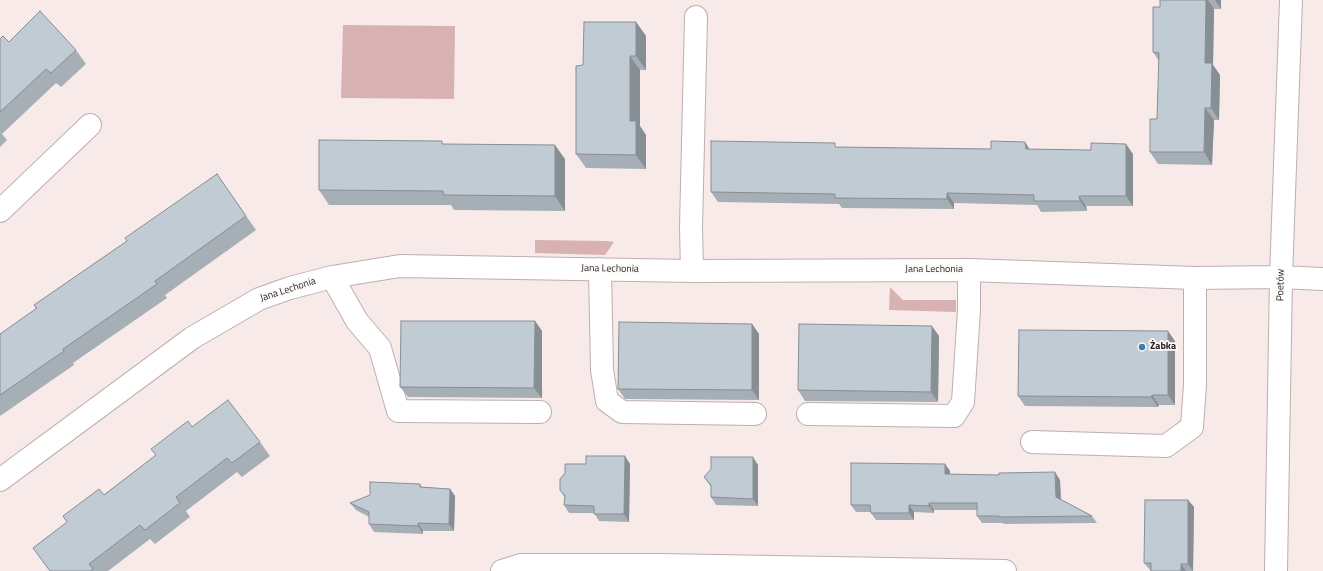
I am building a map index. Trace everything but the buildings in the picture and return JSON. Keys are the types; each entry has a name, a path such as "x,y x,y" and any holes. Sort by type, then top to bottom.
{"street":[{"name":"Poetów","path":"1276,571 1281,277 1291,0"},
{"path":"692,271 691,213 696,17"},
{"path":"0,211 90,125"},
{"name":"Jana Lechonia","path":"0,480 192,338 259,299 290,288 332,277 400,266 692,271 969,270 1194,278 1281,277 1323,279"},
{"path":"600,269 602,370 607,401 622,412 755,414"},
{"path":"808,414 954,416 964,402 969,310 969,270"},
{"path":"332,277 357,321 380,348 398,411 540,412"},
{"path":"1032,442 1166,446 1192,427 1194,385 1194,278"},
{"path":"502,571 521,565 652,565 1005,571"}],"shaded area":[{"path":"343,25 455,26 454,99 341,98"},
{"path":"535,240 614,242 605,255 535,253"},
{"path":"890,287 903,300 956,300 956,312 889,310"}],"place":[{"name":"Żabka","path":"1142,347"}]}
